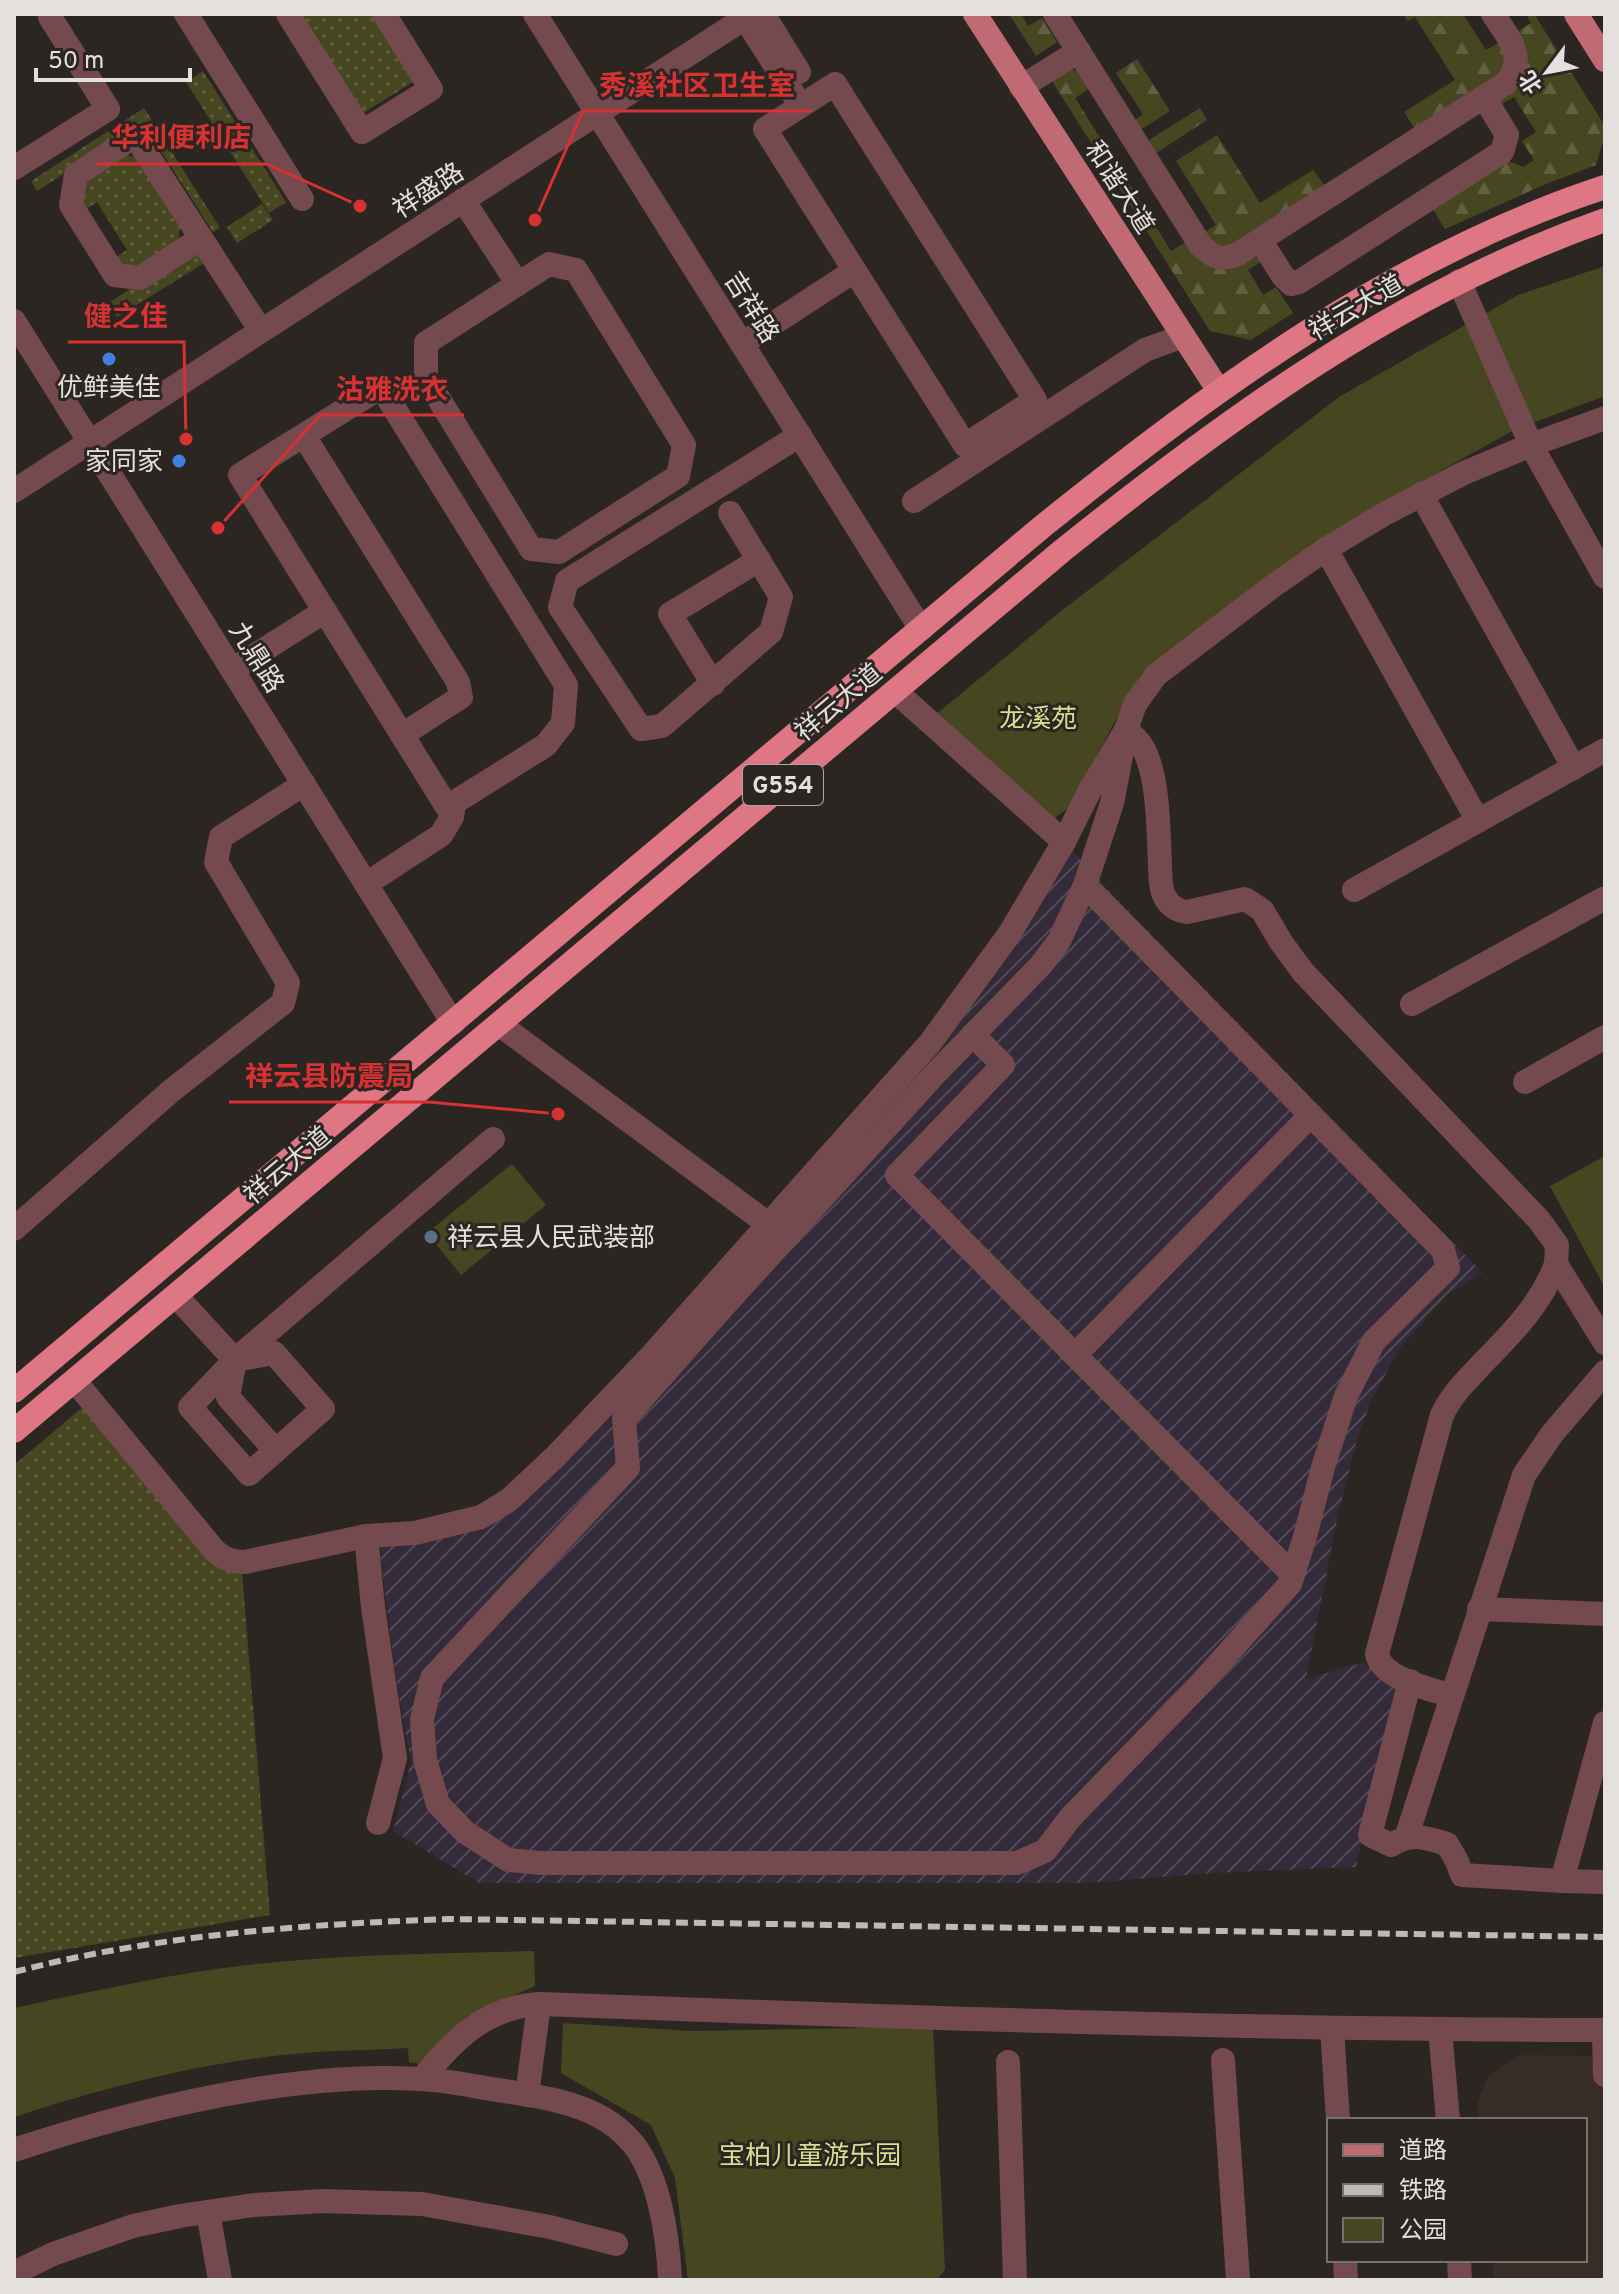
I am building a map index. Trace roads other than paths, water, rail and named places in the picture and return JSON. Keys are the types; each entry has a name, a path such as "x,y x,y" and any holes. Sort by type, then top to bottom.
{"highway":[{"name":"祥云大道","path":"14,1391 1132,455 1219,391 1330,318 1440,257 1537,212 1605,187"},
{"name":"祥云大道","path":"14,1431 1151,479 1238,415 1346,344 1459,281 1605,220"},
{"path":"921,629 939,654"},
{"path":"453,1023 471,1048"}],"main road":[{"name":"和谐大道","path":"975,14 1219,391"},
{"path":"1576,14 1605,60"}],"street":[{"path":"186,14 302,199"},
{"path":"288,14 362,132 431,89 384,14"},
{"name":"吉祥路","path":"535,14 921,629"},
{"path":"1055,14 1201,246 1220,259 1228,259 1260,240 1506,83 1517,62 1513,48 1493,14"},
{"path":"753,15 808,102"},
{"name":"祥盛路","path":"14,491 753,15"},
{"path":"14,168 108,109 50,17"},
{"path":"1021,87 1079,51"},
{"path":"835,84 1035,400 965,445 854,271 765,129 835,84"},
{"path":"1260,240 1291,284 1326,266 1502,152 1507,135 1484,97"},
{"path":"201,238 140,278 115,275 71,205 76,175 135,136 201,238 261,331"},
{"path":"463,200 518,284"},
{"path":"549,264 576,270 684,445 678,476 559,552 531,549 426,378 426,343 518,284 549,264"},
{"path":"742,344 854,271"},
{"path":"1459,281 1531,445 1605,577"},
{"name":"九鼎路","path":"14,321 453,1023"},
{"path":"914,501 1145,350 1183,336"},
{"path":"381,387 566,685 563,723 546,745 447,807 240,475 304,436 381,387"},
{"path":"1085,885 1443,1250 1448,1268 1374,1341 1346,1396 1290,1584 1214,1670 1070,1818 1045,1851 1017,1863 573,1863 508,1860 465,1832 438,1804 425,1760 422,1719 432,1678 628,1468 624,1419 743,1284 1024,983 1059,941 1085,885 1112,803 1126,730 1135,704 1147,686 1163,669 1229,617 1326,549 1421,494 1531,445 1605,418"},
{"path":"730,513 781,597 771,632 662,726 641,729 560,607 567,581 800,435"},
{"path":"304,436 458,682 461,697 402,735"},
{"path":"1421,494 1574,768"},
{"path":"1326,549 1478,821"},
{"path":"713,684 670,614 759,560"},
{"path":"232,670 325,611"},
{"path":"895,691 1064,842"},
{"path":"75,1381 214,1550 224,1558 245,1562 366,1536 415,1533 481,1517 509,1500 555,1457 651,1356 930,1043 1010,933 1126,730"},
{"path":"1126,730 1139,742 1148,761 1154,792 1162,892 1168,903 1179,911 1187,912 1245,899 1262,910 1303,972 1539,1220 1557,1245 1556,1264 1548,1286 1533,1308 1448,1401 1377,1654 1389,1672 1452,1696"},
{"path":"1354,890 1605,750"},
{"path":"14,1229 171,1091 283,1003 288,983 216,862 221,837 304,784"},
{"path":"366,884 441,835 452,817 454,803"},
{"path":"1412,1004 1605,898"},
{"path":"499,1024 768,1224"},
{"path":"973,1035 1003,1065 897,1175 1293,1575"},
{"path":"1525,1082 1605,1037"},
{"path":"1075,1355 1311,1115"},
{"path":"235,1360 274,1353 323,1409 249,1474 190,1407 235,1360 493,1139"},
{"path":"1556,1264 1605,1343"},
{"path":"176,1296 235,1360"},
{"path":"235,1360 228,1397 275,1450"},
{"path":"1406,1838 1524,1475 1552,1434 1605,1372"},
{"path":"366,1536 395,1758 378,1823"},
{"path":"1479,1609 1605,1614"},
{"path":"1410,1681 1370,1835 1391,1845 1406,1838 1423,1836 1447,1844 1462,1875 1605,1882"},
{"path":"1562,1881 1593,1809 1605,1723"},
{"path":"527,2095 539,2004"},
{"path":"422,2079 442,2053 470,2027 508,2010 539,2004 984,2020 1440,2030 1604,2030 1605,2075"},
{"path":"1332,2028 1338,2118"},
{"path":"1440,2030 1448,2118"},
{"path":"1223,2060 1238,2280"},
{"path":"1008,2062 1015,2280"},
{"path":"14,2150 94,2126 211,2098 317,2082 422,2079 554,2100 600,2116 637,2148 645,2161 656,2194 673,2275"},
{"path":"14,2273 53,2254 133,2226 254,2205 323,2201 422,2204 550,2227 616,2244"},
{"path":"208,2212 220,2280"}],"railway":[{"path":"14,1972 176,1940 286,1928 451,1919 1605,1937"}],"place":[{"name":"华利便利店","path":"360,206"},
{"name":"秀溪社区卫生室","path":"535,220"},
{"name":"优鲜美佳","path":"109,359"},
{"name":"健之佳","path":"186,439"},
{"name":"家同家","path":"179,461"},
{"name":"沽雅洗衣","path":"218,528"},
{"name":"祥云县防震局","path":"558,1114"},
{"name":"祥云县人民武装部","path":"431,1237"}],"park label":[{"name":"龙溪苑","path":"1038,718"},
{"name":"宝柏儿童游乐园","path":"810,2155"}]}
